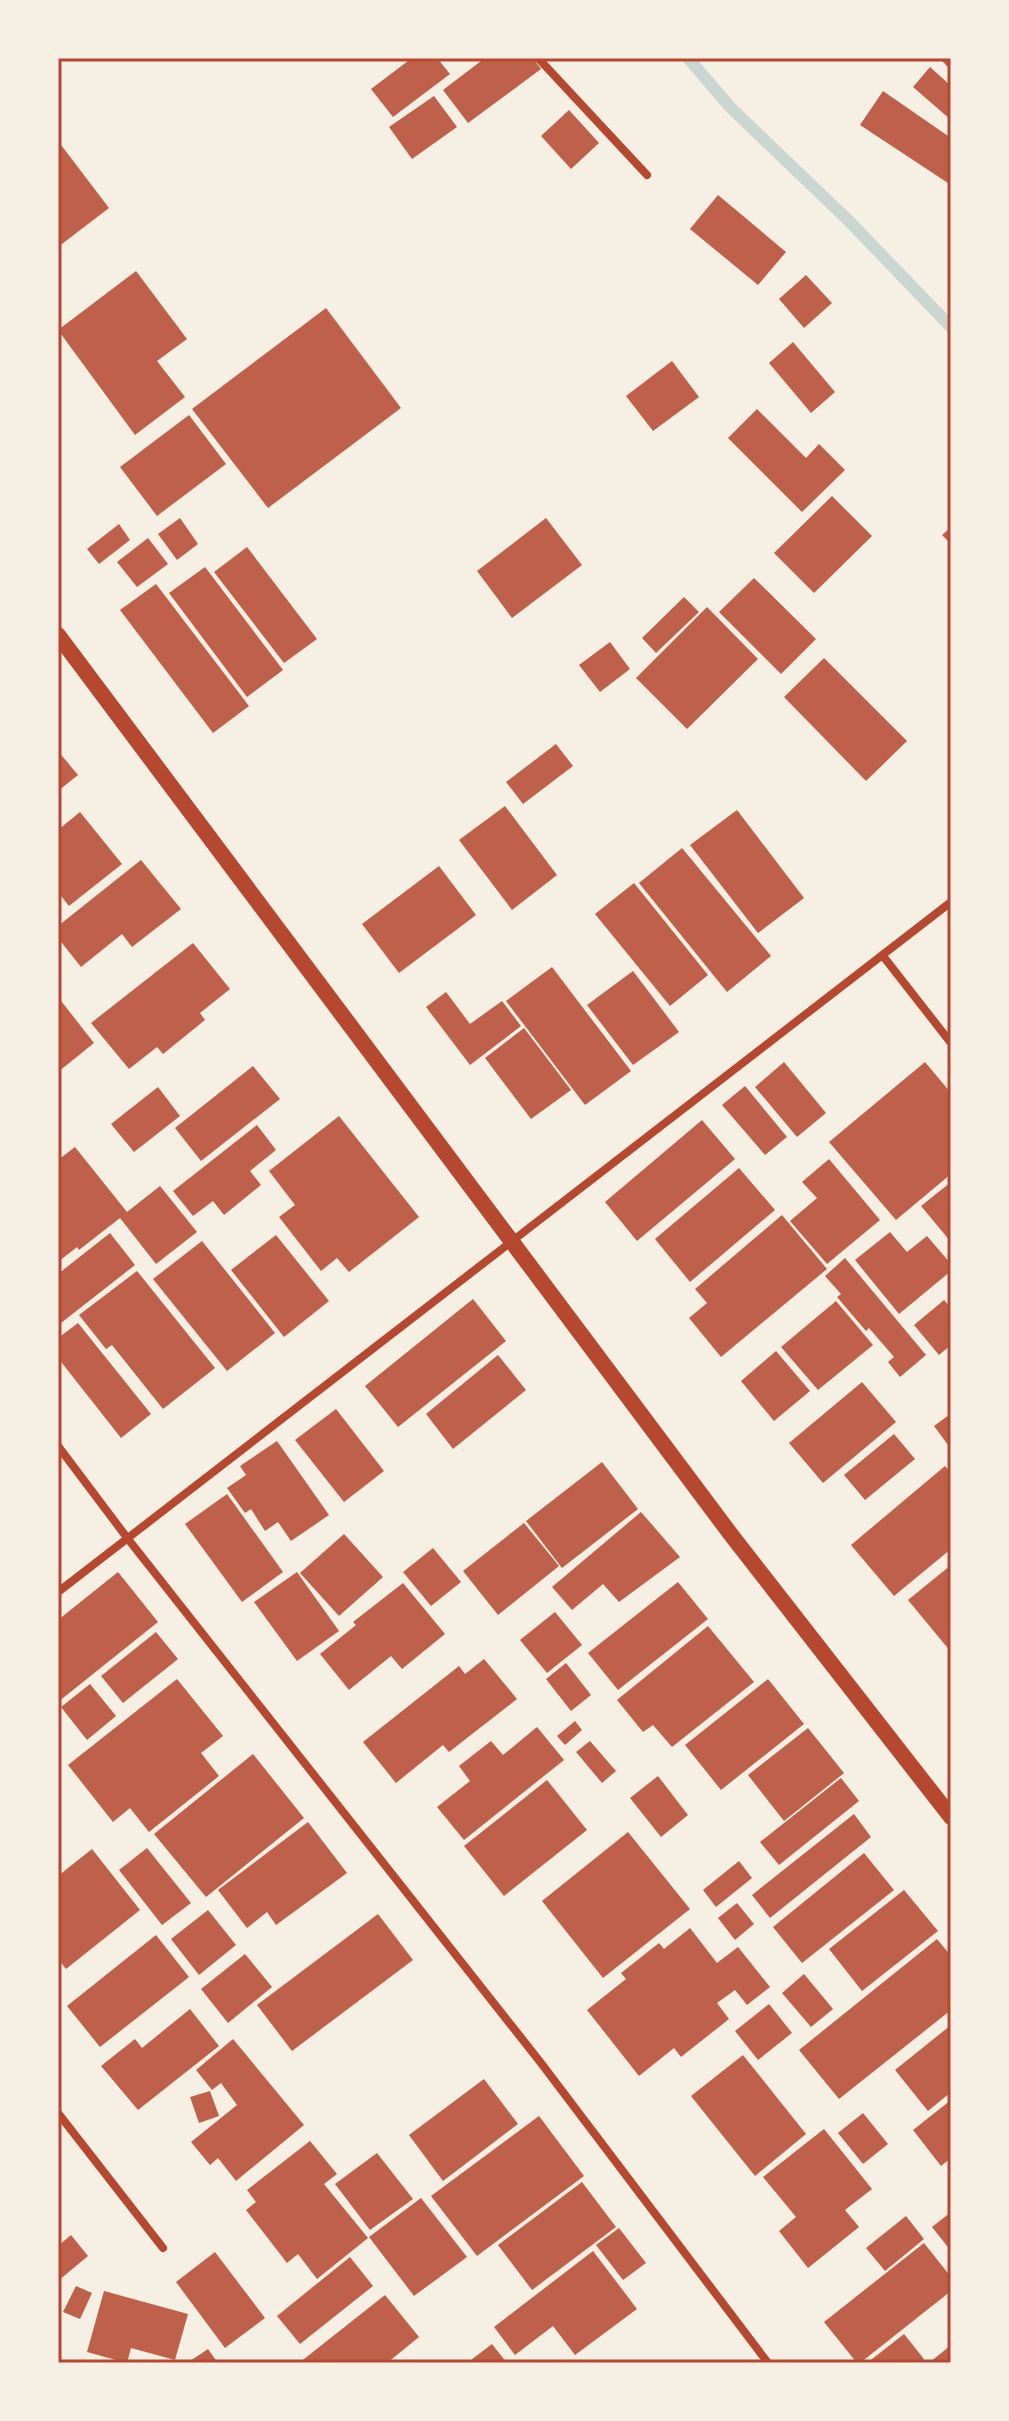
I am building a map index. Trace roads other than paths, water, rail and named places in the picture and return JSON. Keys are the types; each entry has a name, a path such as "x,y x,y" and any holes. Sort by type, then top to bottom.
{"main road":[{"path":"58,635 732,1536 951,1817"}],"street":[{"path":"538,58 647,175"},
{"path":"58,1592 951,902"},
{"path":"883,956 951,1043"},
{"path":"58,1446 541,2063 768,2363"},
{"path":"58,2113 163,2248"}],"waterway":[{"path":"688,58 731,108 849,221 951,327"}]}
